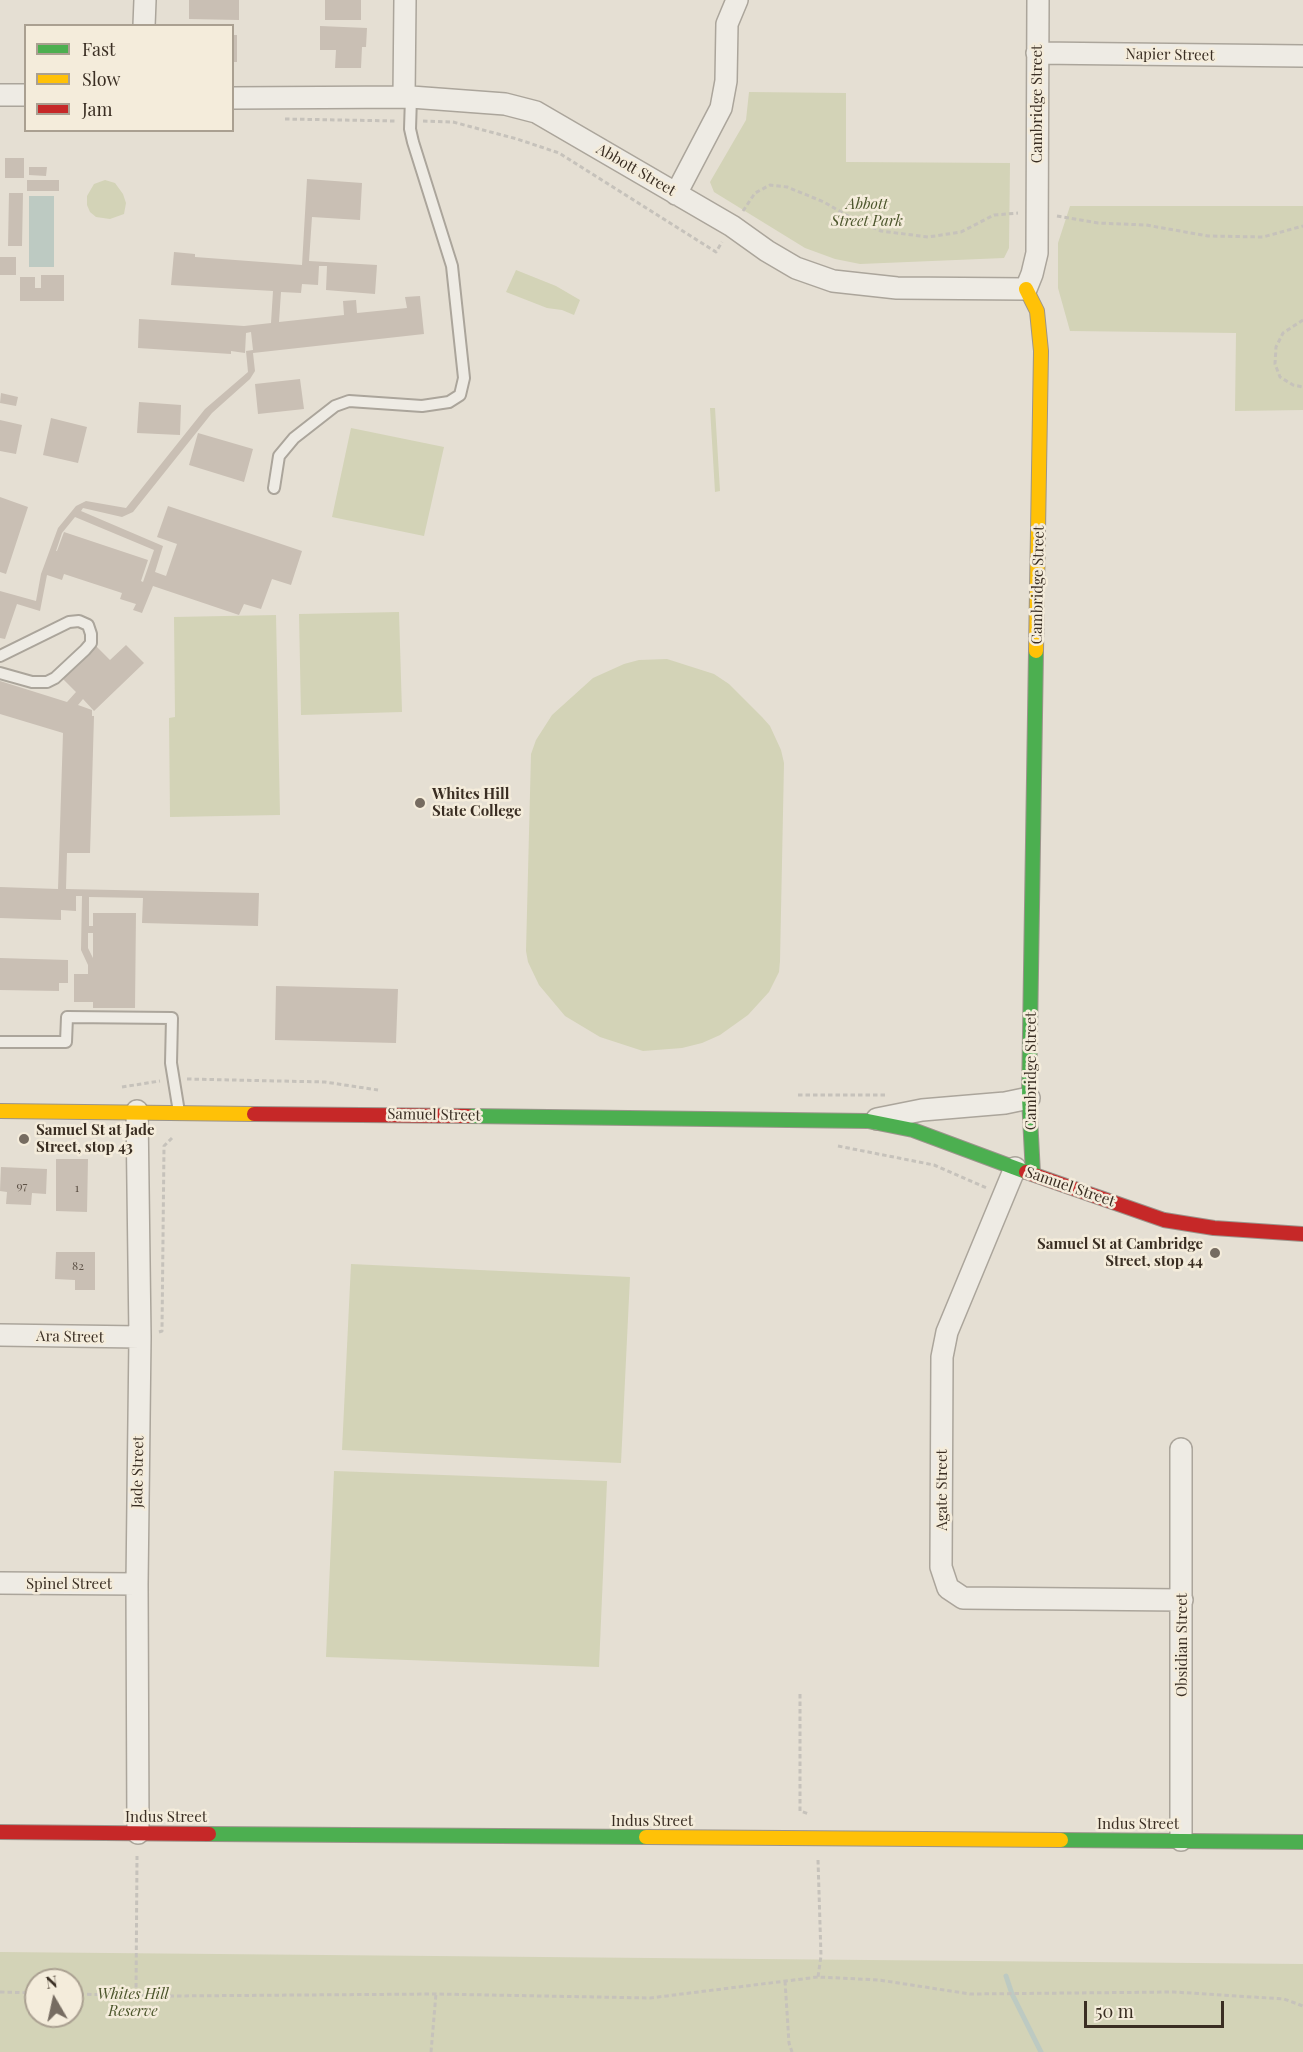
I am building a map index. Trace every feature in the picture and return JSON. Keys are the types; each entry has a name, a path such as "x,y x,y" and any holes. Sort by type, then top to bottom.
{"street":[{"path":"144,0 144,24"},
{"path":"405,0 407,97"},
{"path":"676,194 721,108 726,81 728,24 737,0"},
{"name":"Cambridge Street","path":"1024,1171 1029,1098 1041,351 1038,311 1026,288 1037,253 1038,0"},
{"name":"Napier Street","path":"1037,53 1303,56"},
{"path":"0,95 24,95"},
{"name":"Abbott Street","path":"234,98 407,97 505,104 536,112 732,226 796,268 833,281 897,288 1026,288"},
{"name":"Samuel Street","path":"868,1121 922,1110 1005,1103 1029,1098"},
{"name":"Samuel Street","path":"0,1111 868,1121 913,1130 1164,1220 1214,1228 1303,1234"},
{"name":"Jade Street","path":"137,1111 140,1337 137,1584 138,1833"},
{"name":"Agate Street","path":"1024,1171 947,1332 942,1357 941,1567 948,1588 963,1598 1182,1600"},
{"name":"Samuel Street","path":"1276,1231 1303,1226"},
{"name":"Ara Street","path":"0,1335 140,1337"},
{"name":"Obsidian Street","path":"1181,1449 1181,1840"},
{"name":"Spinel Street","path":"0,1584 137,1584"},
{"name":"Indus Street","path":"0,1832 1303,1842"}],"lane":[{"path":"274,488 279,456 294,438 335,406 349,401 422,406 449,402 460,395 464,378 452,266 413,142 407,97"},
{"path":"0,656 69,622 79,621 88,625 91,634 91,643 85,650 55,678 47,682 32,682 0,674"},
{"path":"0,1042 66,1042 67,1017 172,1018 171,1063 179,1112"}],"path":[{"path":"280,119 453,122 517,139 558,153 716,252 724,239"},
{"path":"737,219 755,193 770,185 787,186 881,231 928,237 961,232 994,215 1037,212 1098,223 1146,225 1208,236 1263,237 1303,226"},
{"path":"1303,320 1283,333 1276,347 1275,364 1280,377 1293,385 1303,387"},
{"path":"140,1337 162,1331 164,1146 171,1138 183,1138"},
{"path":"835,1145 934,1165 988,1189"},
{"path":"800,1694 800,1811 817,1816"},
{"path":"136,1995 138,1833"},
{"path":"818,1853 821,1956 818,1977"},
{"path":"84,1994 436,1994 650,1998 818,1977 879,1980 970,1995 1174,1992 1284,1999 1303,2006"},
{"path":"785,1982 789,2043 792,2052"},
{"path":"0,1992 24,1993"},
{"path":"431,2052 436,1994"}],"green space":[{"name":"Abbott Street Park","path":"749,92 846,93 846,162 1010,163 1009,248 1004,258 860,264 835,259 805,248 714,192 710,182 746,120"},
{"path":"105,180 115,183 126,203 124,214 110,219 96,217 87,205 87,196 94,184"},
{"path":"1070,206 1303,206 1303,410 1235,411 1236,333 1070,331 1058,288 1058,243"},
{"path":"516,270 556,286 580,300 574,315 562,310 547,308 506,292"},
{"path":"710,408 715,408 720,491 715,492"},
{"path":"351,428 444,447 424,536 332,517"},
{"path":"399,612 402,712 301,715 299,614"},
{"path":"276,615 280,815 170,817 169,718 175,717 174,617"},
{"path":"667,659 714,674 729,684 770,726 781,750 784,763 780,961 779,972 769,992 748,1015 720,1035 682,1048 643,1051 600,1037 565,1016 539,985 528,962 526,951 531,754 536,740 552,715 593,678 639,660"},
{"path":"351,1264 630,1277 621,1463 342,1450"},
{"path":"334,1471 607,1481 599,1667 326,1657"},
{"name":"Whites Hill Reserve","path":"0,1952 1303,1964 1303,2052 0,2052"}],"shaded area":[{"path":"29,196 54,196 54,267 29,267"}],"building":[{"path":"189,0 239,0 239,20 189,19"},
{"path":"325,0 361,0 361,20 325,20"},
{"path":"320,26 367,28 366,47 362,47 361,68 335,68 336,50 320,50"},
{"path":"234,35 237,35 237,62 234,62"},
{"path":"5,158 24,158 24,178 5,178"},
{"path":"29,167 47,167 46,176 29,175"},
{"path":"307,179 362,183 360,220 312,217 309,261 377,265 375,294 326,290 327,266 319,266 318,285 302,284 301,293 281,292 279,322 344,315 343,301 356,300 357,313 407,308 405,297 420,296 424,334 253,353 255,371 250,379 212,413 133,512 122,517 83,508 81,511 163,546 155,572 166,576 177,544 157,537 168,506 302,551 291,585 272,579 261,609 244,604 239,615 153,586 142,613 133,610 136,604 120,599 122,593 64,574 62,580 47,575 40,611 17,604 5,639 0,638 0,591 36,601 41,574 58,528 76,506 86,501 126,508 205,409 248,372 246,351 253,350 251,332 246,333 245,353 138,348 139,319 244,326 271,323 273,291 171,285 174,252 195,254 195,257 302,265","holes":["75,517 154,550 143,582 141,581 148,560 64,532 56,551 62,533"]},
{"path":"27,180 59,180 59,191 27,191"},
{"path":"9,193 23,193 22,246 8,246"},
{"path":"0,257 16,257 16,275 0,275"},
{"path":"41,275 64,275 64,301 20,301 20,277 35,277 35,288 41,288"},
{"path":"300,379 304,409 258,414 255,384"},
{"path":"1,393 18,397 16,406 0,403"},
{"path":"139,402 181,405 180,435 137,433"},
{"path":"51,418 87,427 78,463 43,455"},
{"path":"0,420 22,425 16,454 0,451"},
{"path":"198,433 253,449 244,482 189,465"},
{"path":"0,497 28,507 6,574 0,572"},
{"path":"126,645 144,663 94,711 83,699 78,705 92,710 92,716 94,716 90,853 67,853 66,889 259,893 258,926 142,923 143,898 89,897 89,926 93,926 93,913 136,913 135,1008 93,1008 93,1002 74,1002 74,974 88,974 88,965 81,950 82,896 76,896 76,911 61,910 61,920 0,918 0,887 58,889 63,733 0,714 0,681 67,702 76,692 62,678 96,646 110,660","holes":["88,933 93,933 93,958 88,948"]},
{"path":"0,958 68,960 68,983 59,983 59,991 0,990"},
{"path":"276,986 398,989 396,1043 275,1040"},
{"path":"56,1159 88,1159 87,1212 56,1211"},
{"path":"1,1167 47,1169 46,1194 32,1193 31,1205 6,1204 7,1192 0,1191"},
{"path":"56,1252 95,1252 95,1290 75,1290 75,1280 55,1279"}],"waterway":[{"path":"1006,1976 1012,1994 1041,2052"}],"traffic: fast":[{"path":"1033,1174 1029,1098 1036,651"},
{"path":"468,1116 868,1121 913,1130 1026,1172"},
{"path":"209,1834 646,1837"},
{"path":"1061,1840 1303,1842"}],"traffic: slow":[{"path":"1026,289 1037,311 1041,351 1036,651"},
{"path":"0,1111 254,1114"},
{"path":"646,1837 1061,1840"}],"traffic: jam":[{"path":"254,1114 468,1116"},
{"path":"1026,1172 1164,1220 1214,1228 1303,1234"},
{"path":"0,1832 209,1834"}],"place":[{"name":"Whites Hill State College","path":"420,803"},
{"name":"Samuel St at Jade Street, stop 43","path":"24,1139"},
{"name":"Samuel St at Cambridge Street, stop 44","path":"1215,1253"}]}
